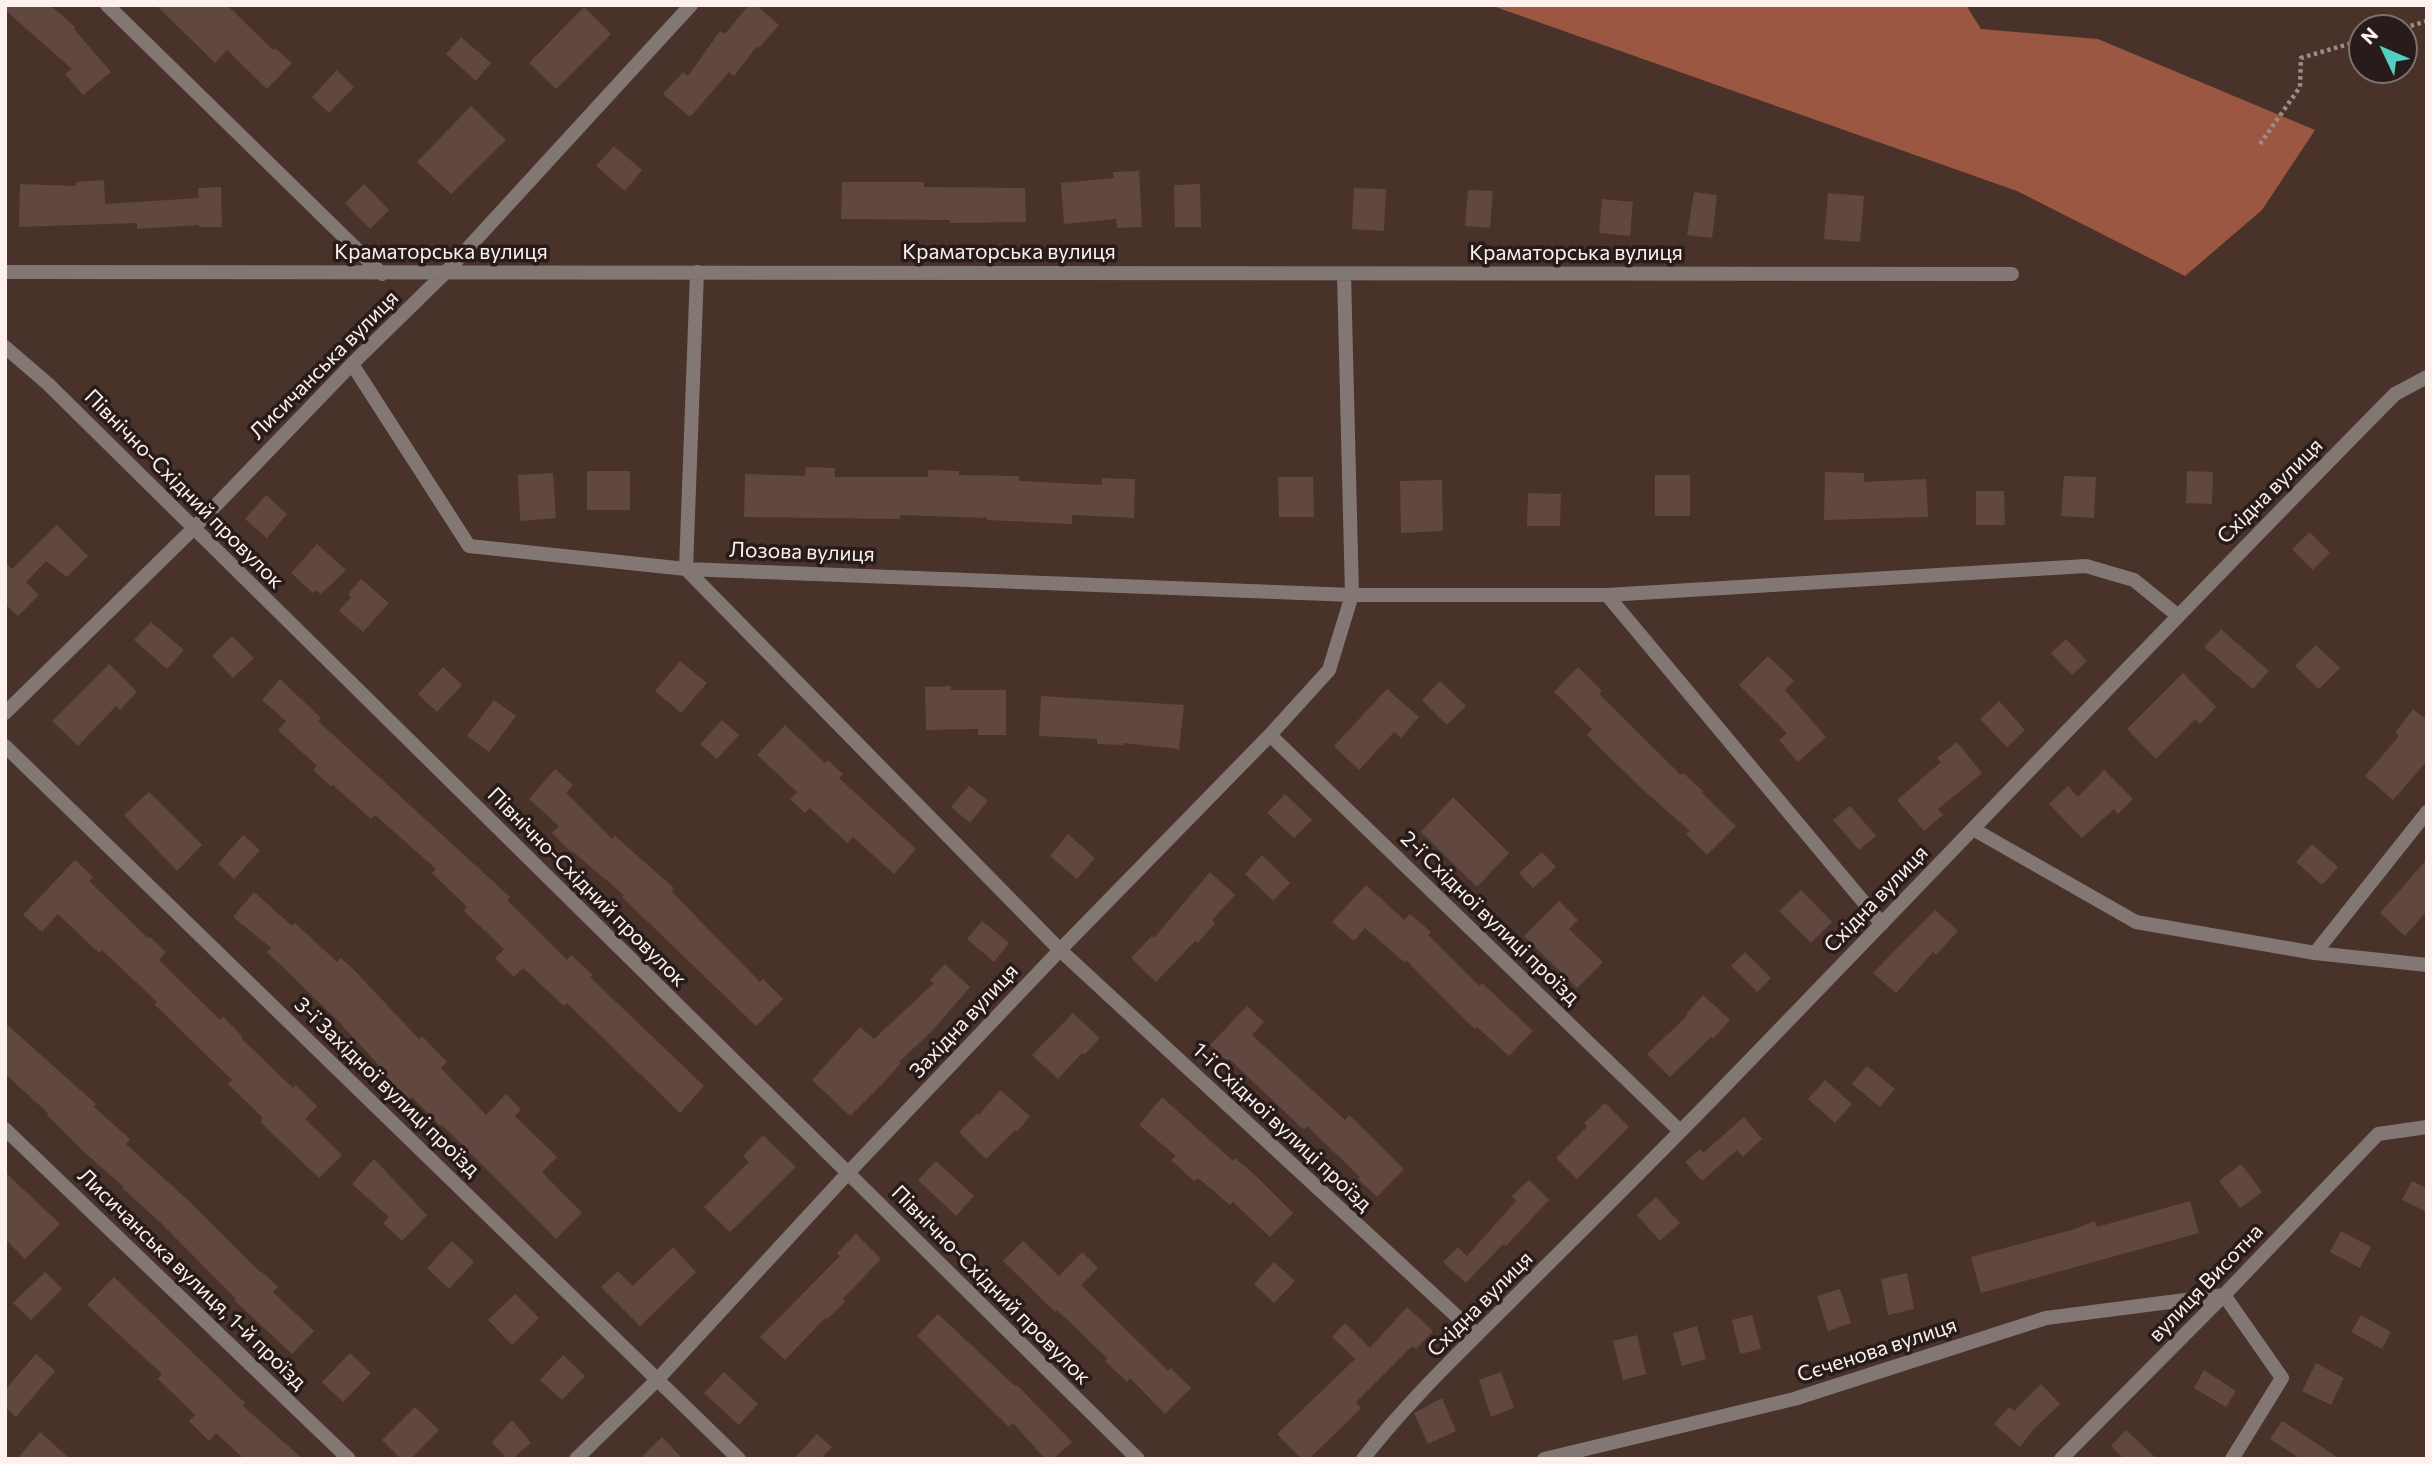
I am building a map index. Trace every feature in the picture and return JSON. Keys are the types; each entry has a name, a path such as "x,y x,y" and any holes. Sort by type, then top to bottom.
{"street":[{"path":"107,5 382,274"},
{"name":"Лисичанська вулиця","path":"5,713 194,528 352,364 446,272 691,5"},
{"name":"Краматорська вулиця","path":"5,272 2012,274"},
{"path":"686,569 697,272"},
{"name":"Західна вулиця","path":"576,1459 657,1380 1059,950 1270,735 1329,670 1352,595 1344,274"},
{"name":"Північно-Східний провулок","path":"5,347 48,384 1138,1459"},
{"name":"Лозова вулиця","path":"352,364 469,546 686,569 1352,595 1607,595 2086,566 2134,580 2177,615"},
{"name":"Східна вулиця","path":"1363,1459 1385,1431 1477,1335 1882,924 2177,615 2395,394 2427,377"},
{"name":"1-ї Східної вулиці проїзд","path":"686,569 1059,950 1477,1335"},
{"path":"1607,595 1882,924"},
{"name":"2-ї Східної вулиці проїзд","path":"1270,735 1680,1131"},
{"name":"3-ї Західної вулиці проїзд","path":"5,746 739,1459"},
{"path":"2315,953 2427,812"},
{"path":"1973,829 2136,922 2315,953 2427,965"},
{"name":"вулиця Висотна","path":"2062,1459 2378,1134 2427,1127"},
{"name":"Лисичанська вулиця, 1-й проїзд","path":"5,1129 349,1459"},
{"path":"2224,1295 2282,1378 2232,1459"},
{"name":"Сєченова вулиця","path":"1544,1459 1794,1399 2046,1318 2224,1295"}],"path":[{"path":"2260,144 2300,87 2301,58 2348,44"}],"shaded area":[{"path":"1490,5 1966,5 1981,29 2098,39 2315,130 2262,210 2185,276 2017,191"}],"building":[{"path":"5,5 50,5 75,27 111,72 83,95 65,74 72,69 5,10"},
{"path":"156,5 227,5 273,50 275,48 292,63 267,89 227,50 215,63"},
{"path":"749,5 756,5 779,25 759,48 757,46 734,76 729,72 690,117 663,94 683,72 688,76 720,31 725,34"},
{"path":"584,7 611,34 556,89 529,63"},
{"path":"461,37 491,63 476,81 446,54"},
{"path":"337,70 354,87 329,113 312,97"},
{"path":"471,106 506,140 451,194 417,162"},
{"path":"614,146 642,170 625,191 596,166"},
{"path":"1139,171 1142,227 1117,228 1116,219 1064,224 1061,183 1114,178 1113,172"},
{"path":"104,180 105,204 199,198 198,188 221,187 222,227 199,225 137,229 137,223 19,227 20,184 76,186 76,182"},
{"path":"842,182 924,182 924,187 1025,188 1026,222 950,223 950,220 841,219"},
{"path":"364,184 389,210 370,229 345,203"},
{"path":"1200,184 1201,227 1175,227 1174,185"},
{"path":"1354,188 1386,189 1384,231 1352,229"},
{"path":"1468,190 1493,191 1490,228 1465,226"},
{"path":"1694,192 1717,195 1712,238 1687,235"},
{"path":"1828,193 1864,196 1860,242 1824,239"},
{"path":"1602,199 1633,202 1630,236 1599,233"},
{"path":"806,467 835,468 835,477 928,477 928,470 959,471 959,475 1019,476 1019,481 1102,485 1102,478 1135,479 1134,518 1072,515 1072,524 900,515 900,519 744,517 745,474 805,476"},
{"path":"587,471 630,471 630,510 587,510"},
{"path":"2187,471 2213,472 2212,504 2186,503"},
{"path":"1825,472 1864,473 1864,482 1926,479 1928,517 1824,520"},
{"path":"553,473 556,518 520,521 518,475"},
{"path":"1655,475 1690,475 1690,516 1655,516"},
{"path":"2064,476 2096,477 2094,518 2061,516"},
{"path":"1278,477 1313,477 1314,517 1279,517"},
{"path":"1442,480 1443,531 1401,533 1400,481"},
{"path":"1976,491 2004,491 2005,525 1976,525"},
{"path":"1528,493 1561,494 1560,526 1527,526"},
{"path":"266,495 287,514 267,538 245,519"},
{"path":"57,525 88,556 67,577 46,561 26,582 39,595 18,616 5,604 5,562 12,569"},
{"path":"2310,532 2330,553 2313,570 2292,549"},
{"path":"317,544 346,570 321,594 316,590 313,593 291,573"},
{"path":"361,579 389,603 363,632 339,611 351,597 348,594"},
{"path":"151,622 184,650 167,669 134,640"},
{"path":"2221,629 2269,671 2253,689 2204,647"},
{"path":"232,636 254,658 233,678 212,656"},
{"path":"2066,639 2087,661 2072,675 2051,653"},
{"path":"2316,645 2340,668 2319,689 2295,666"},
{"path":"1768,656 1794,681 1785,690 1826,737 1798,762 1779,740 1787,733 1739,685"},
{"path":"680,661 707,683 681,713 655,691"},
{"path":"109,664 137,692 120,710 116,706 78,746 52,721"},
{"path":"443,667 462,685 437,712 418,694"},
{"path":"1578,667 1602,691 1599,694 1681,775 1683,773 1703,791 1736,826 1707,855 1686,834 1690,831 1587,735 1592,729 1554,692"},
{"path":"2183,673 2216,707 2200,724 2195,719 2156,759 2127,729"},
{"path":"280,679 321,718 318,721 510,897 507,900 567,960 571,955 593,975 590,977 704,1086 680,1113 567,1003 564,1006 523,968 514,977 495,958 504,949 464,911 467,907 432,873 436,869 375,815 371,819 313,770 317,766 278,730 286,721 262,700"},
{"path":"1440,681 1466,706 1447,725 1422,700"},
{"path":"951,686 951,690 1006,690 1006,735 978,735 978,729 926,730 925,687"},
{"path":"1387,689 1419,717 1401,738 1394,732 1359,770 1334,746"},
{"path":"1041,696 1184,705 1179,749 1123,743 1097,744 1097,739 1039,736"},
{"path":"494,700 516,716 489,752 467,736"},
{"path":"1999,701 2025,730 2007,747 1980,719"},
{"path":"2413,709 2427,720 2427,761 2393,800 2365,776 2399,736 2395,733"},
{"path":"722,720 739,735 717,759 700,744"},
{"path":"785,725 825,763 828,760 843,774 839,778 916,849 894,874 853,837 847,843 810,808 805,813 790,799 797,792 757,755"},
{"path":"1957,742 1982,773 1938,809 1943,815 1924,831 1897,800 1941,762 1937,758"},
{"path":"555,769 573,785 566,793 612,839 615,836 674,888 671,891 760,982 763,979 783,999 756,1026 622,897 624,895 552,833 559,826 529,799"},
{"path":"2104,770 2133,799 2118,814 2114,809 2082,838 2049,804 2068,786 2078,797"},
{"path":"969,786 988,801 970,823 951,807"},
{"path":"149,792 202,845 177,871 124,815"},
{"path":"1285,794 1312,820 1294,838 1267,813"},
{"path":"1453,797 1509,853 1477,887 1421,832"},
{"path":"1850,806 1876,836 1859,850 1833,820"},
{"path":"1068,834 1095,858 1077,879 1050,856"},
{"path":"243,835 260,850 234,879 218,864"},
{"path":"2312,844 2338,867 2322,885 2296,862"},
{"path":"1542,852 1556,867 1533,888 1519,873"},
{"path":"1262,855 1290,883 1273,901 1245,874"},
{"path":"2427,859 2427,911 2405,936 2380,913"},
{"path":"75,860 93,877 89,881 166,952 159,960 220,1020 223,1017 293,1088 296,1085 317,1106 305,1119 342,1155 319,1178 260,1122 263,1118 228,1084 232,1080 154,1004 157,1002 102,950 99,953 58,914 42,932 23,915"},
{"path":"1210,872 1235,895 1212,920 1215,923 1198,943 1195,941 1156,982 1131,958 1152,936 1154,938"},
{"path":"1366,885 1404,920 1410,914 1431,932 1428,935 1479,986 1482,983 1533,1031 1509,1056 1477,1027 1475,1029 1406,960 1404,962 1365,928 1354,941 1332,922"},
{"path":"1801,890 1832,922 1811,943 1779,911"},
{"path":"254,892 292,926 295,923 337,962 341,958 355,971 419,1039 422,1036 447,1062 441,1068 486,1115 506,1094 521,1109 515,1116 557,1157 542,1172 582,1213 556,1239 442,1125 412,1097 409,1100 338,1021 267,952 271,948 233,917"},
{"path":"1559,901 1578,920 1569,929 1603,962 1577,988 1524,936"},
{"path":"1935,910 1958,931 1936,955 1933,952 1896,993 1873,973"},
{"path":"982,921 1009,943 994,962 967,939"},
{"path":"1745,952 1771,978 1757,992 1731,966"},
{"path":"945,964 970,987 932,1031 899,1062 901,1063 887,1079 850,1116 812,1080 860,1027 874,1039 934,983 930,980"},
{"path":"1703,995 1730,1020 1670,1077 1647,1054 1688,1015 1686,1014"},
{"path":"1247,1006 1264,1022 1252,1035 1345,1120 1349,1115 1404,1169 1377,1197 1307,1126 1304,1130 1229,1059 1227,1061 1210,1045"},
{"path":"1073,1013 1100,1038 1058,1079 1032,1055"},
{"path":"5,1023 96,1104 94,1107 130,1139 126,1144 278,1287 273,1292 314,1331 292,1354 234,1300 236,1299 162,1224 5,1074"},
{"path":"1867,1066 1895,1089 1880,1107 1852,1084"},
{"path":"1825,1080 1852,1104 1835,1123 1808,1099"},
{"path":"1000,1090 1030,1116 1017,1132 1015,1130 986,1159 959,1132 978,1113 979,1115"},
{"path":"1162,1097 1233,1161 1235,1158 1256,1176 1293,1213 1270,1237 1233,1202 1230,1205 1198,1178 1194,1181 1171,1160 1176,1156 1139,1125"},
{"path":"1605,1103 1629,1127 1577,1179 1556,1158 1587,1127 1584,1123"},
{"path":"1744,1117 1762,1139 1743,1157 1737,1150 1702,1181 1685,1162 1700,1149 1703,1153"},
{"path":"763,1135 796,1167 730,1232 704,1207 749,1162 743,1156"},
{"path":"374,1159 427,1215 402,1241 383,1223 389,1217 352,1184"},
{"path":"936,1161 974,1196 956,1216 918,1180"},
{"path":"2241,1164 2262,1192 2240,1208 2219,1181"},
{"path":"5,1172 60,1224 25,1259 5,1239"},
{"path":"1529,1180 1549,1200 1506,1246 1503,1244 1466,1283 1443,1262 1458,1247 1467,1256 1516,1201 1512,1196"},
{"path":"2412,1181 2427,1188 2427,1212 2402,1200"},
{"path":"1656,1197 1680,1223 1660,1241 1637,1215"},
{"path":"2190,1201 2199,1233 1981,1293 1971,1257 2075,1229 2095,1221 2097,1227"},
{"path":"2341,1231 2371,1247 2360,1268 2330,1252"},
{"path":"856,1234 881,1259 843,1299 845,1302 825,1318 785,1360 760,1337 840,1256 837,1253"},
{"path":"452,1241 474,1262 449,1289 427,1268"},
{"path":"1023,1241 1059,1276 1082,1252 1098,1268 1081,1285 1168,1371 1171,1368 1191,1388 1165,1414 1130,1378 1127,1382 1105,1361 1108,1359 1003,1261"},
{"path":"673,1247 696,1272 640,1326 601,1287 618,1271 633,1286"},
{"path":"1274,1262 1295,1281 1274,1303 1254,1284"},
{"path":"45,1272 62,1289 31,1320 13,1303"},
{"path":"1907,1273 1914,1309 1888,1315 1881,1279"},
{"path":"114,1277 245,1403 243,1406 303,1459 244,1459 216,1433 209,1441 189,1421 195,1415 158,1379 162,1374 87,1305"},
{"path":"1840,1289 1851,1323 1828,1331 1817,1296"},
{"path":"515,1294 539,1318 512,1345 488,1320"},
{"path":"1407,1307 1433,1331 1416,1349 1412,1346 1356,1402 1361,1408 1344,1425 1309,1459 1302,1459 1277,1434 1355,1359 1332,1337 1345,1323 1370,1348"},
{"path":"938,1314 1017,1385 1072,1442 1053,1459 1045,1459 1013,1423 1009,1427 917,1336"},
{"path":"1752,1315 1761,1349 1740,1354 1732,1320"},
{"path":"2361,1315 2391,1332 2382,1349 2351,1332"},
{"path":"1697,1326 1706,1359 1682,1366 1673,1333"},
{"path":"1637,1335 1646,1374 1623,1380 1613,1341"},
{"path":"350,1353 371,1373 343,1402 322,1382"},
{"path":"36,1354 55,1371 16,1417 5,1407 5,1390"},
{"path":"563,1355 585,1376 562,1400 540,1380"},
{"path":"2316,1363 2344,1378 2331,1405 2302,1391"},
{"path":"2204,1370 2236,1391 2226,1407 2194,1388"},
{"path":"724,1372 758,1404 739,1425 704,1393"},
{"path":"1501,1372 1514,1408 1491,1417 1479,1380"},
{"path":"2041,1384 2060,1404 2020,1447 1994,1424 2009,1407 2014,1411"},
{"path":"1442,1398 1456,1431 1428,1444 1414,1413"},
{"path":"415,1407 439,1430 411,1459 401,1459 382,1440"},
{"path":"512,1420 531,1443 512,1459 507,1459 492,1442"},
{"path":"2282,1421 2340,1459 2301,1459 2270,1439"},
{"path":"2126,1430 2157,1459 2124,1459 2111,1446"},
{"path":"40,1432 70,1459 17,1459"},
{"path":"817,1434 832,1447 821,1459 793,1459"},
{"path":"662,1437 683,1459 640,1459"}]}
